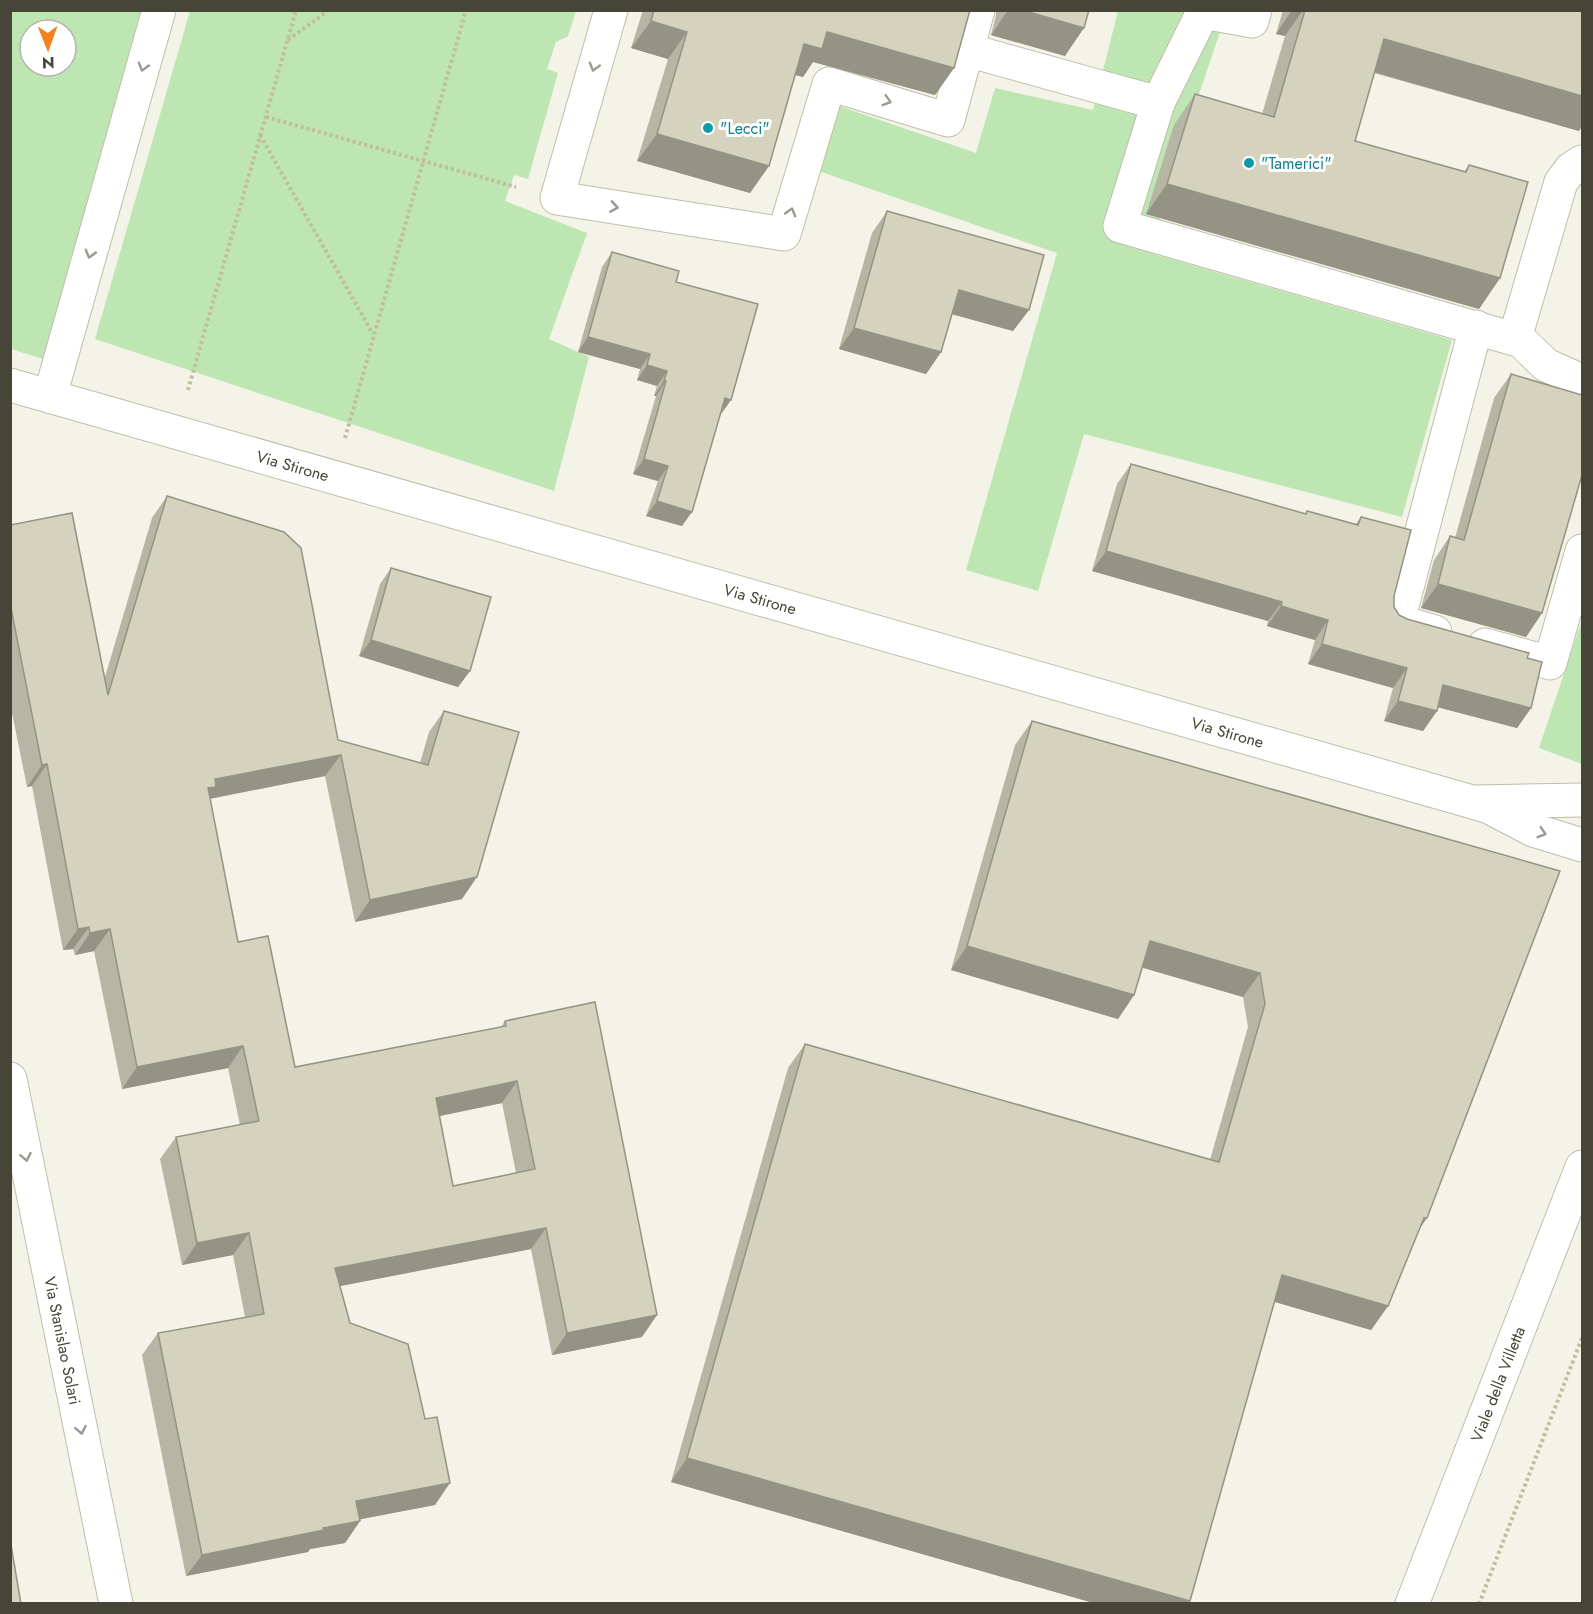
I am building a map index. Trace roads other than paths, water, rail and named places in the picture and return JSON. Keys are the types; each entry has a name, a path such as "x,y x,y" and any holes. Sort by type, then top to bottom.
{"street":[{"path":"50,396 159,10"},
{"path":"610,10 557,198 784,234 829,84 948,120 978,10"},
{"path":"1255,10 1252,21 1203,12 1158,103 1120,226 1515,338 1527,345 1546,365 1582,381"},
{"path":"967,50 1158,103"},
{"path":"1515,338 1561,182 1582,162"},
{"path":"1476,327 1398,621 1550,663 1582,551"},
{"name":"Via Stirone","path":"10,385 1469,801 1489,807 1533,830 1582,845"},
{"name":"Via Stirone","path":"1469,801 1490,803 1520,800 1582,801"},
{"name":"Via Stanislao Solari","path":"10,1079 116,1604"},
{"name":"Viale della Villetta","path":"1412,1604 1582,1167"}],"place":[{"name":"\"Lecci\"","path":"708,128"},
{"name":"\"Tamerici\"","path":"1249,163"}]}
